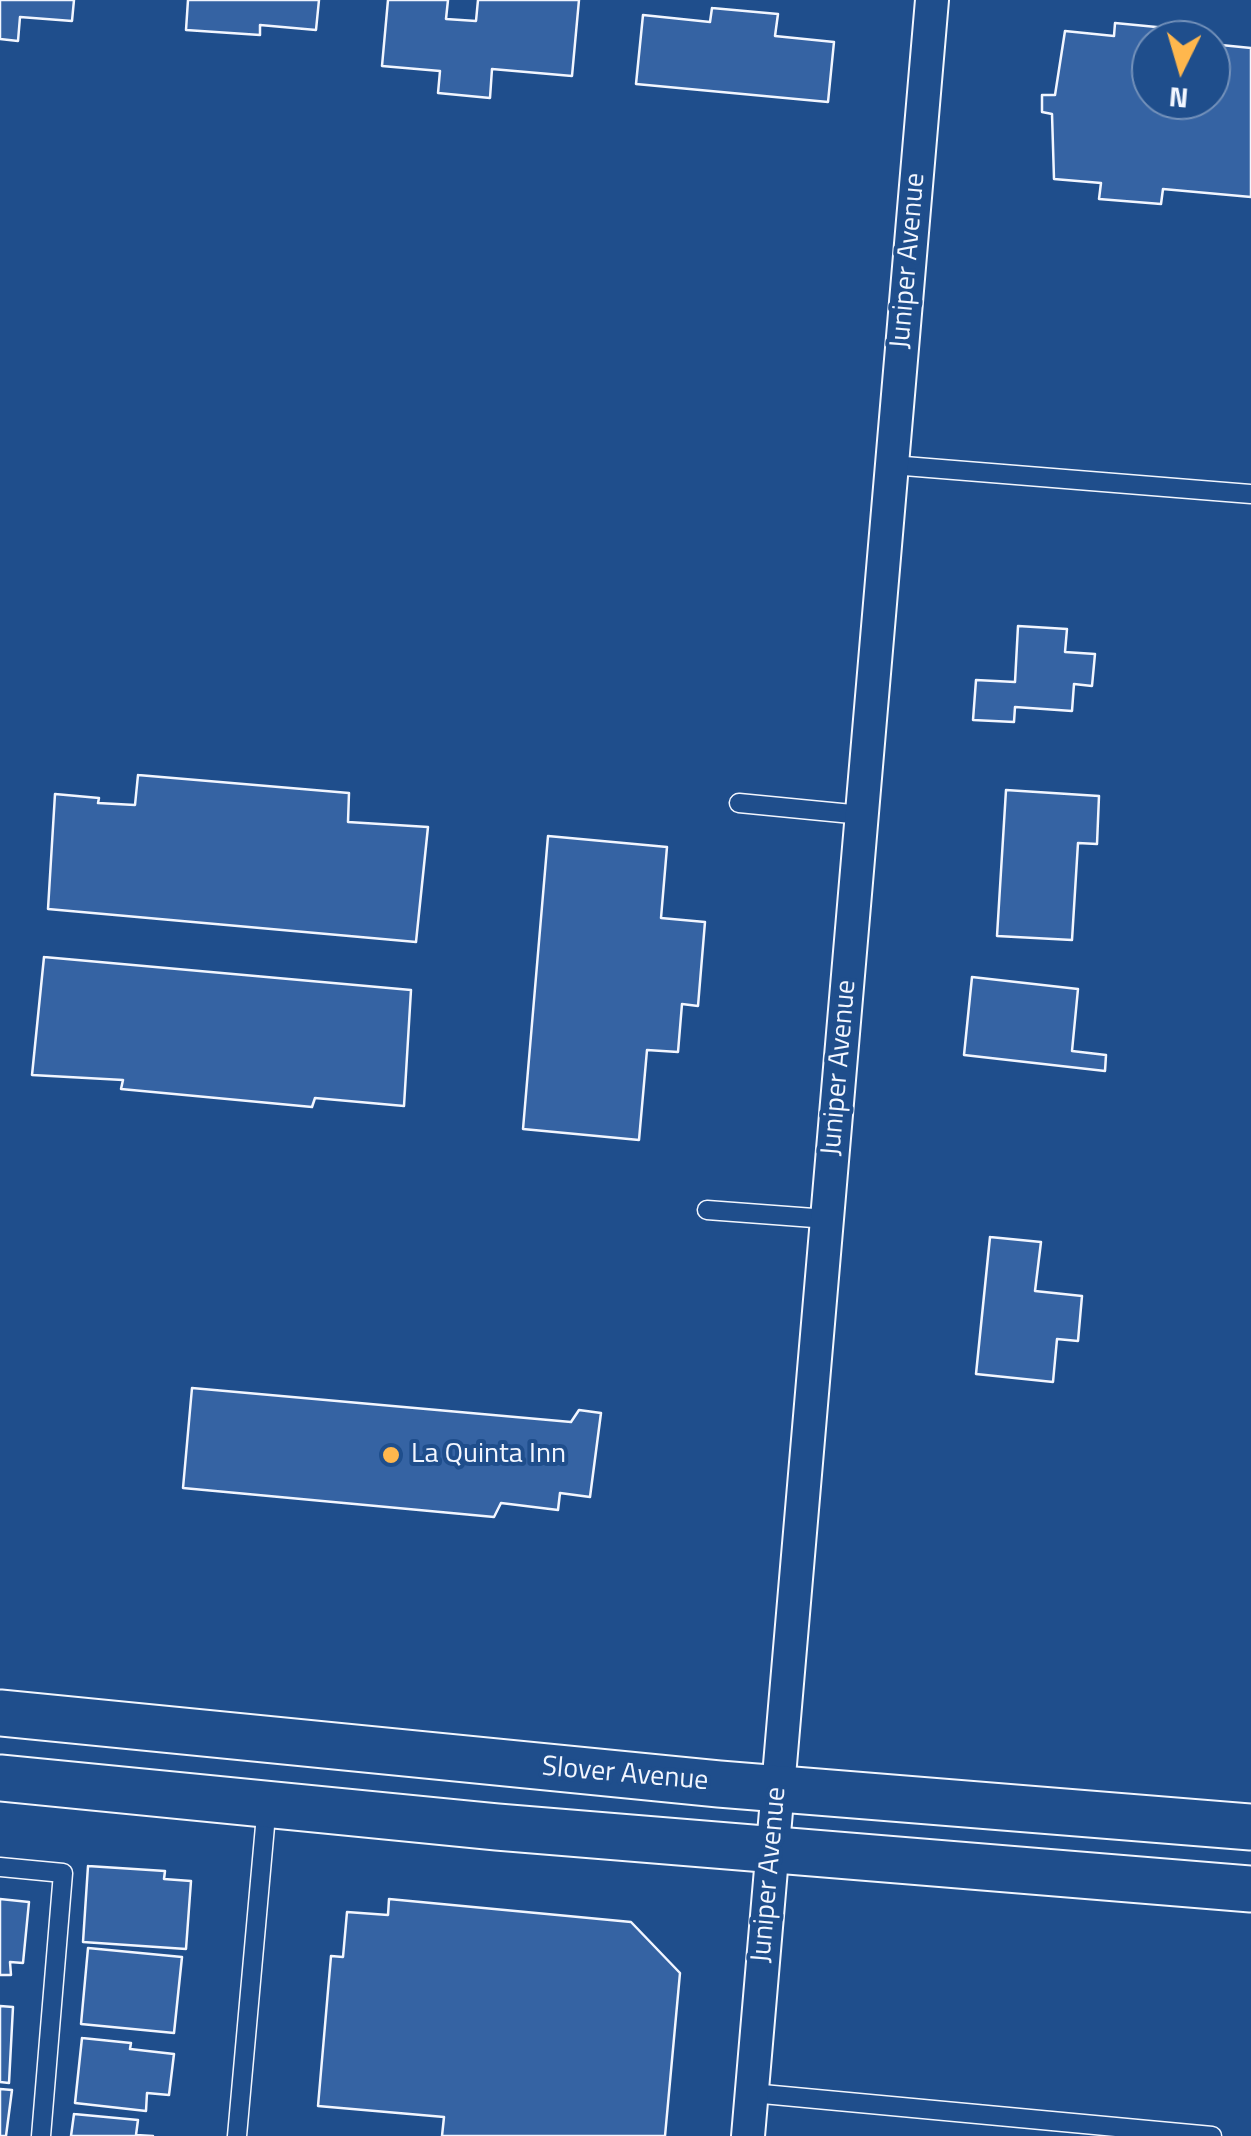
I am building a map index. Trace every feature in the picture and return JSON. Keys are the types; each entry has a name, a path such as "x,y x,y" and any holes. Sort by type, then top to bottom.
{"main road":[{"name":"Slover Avenue","path":"0,1713 778,1789 1251,1827"},
{"path":"0,1778 496,1826 1251,1889"}],"street":[{"name":"Juniper Avenue","path":"748,2136 932,0"}],"lane":[{"path":"892,465 1251,494"},
{"path":"739,803 862,816"},
{"path":"707,1210 827,1219"},
{"path":"237,2136 268,1804"},
{"path":"0,1868 63,1873 41,2136"},
{"path":"752,2093 1009,2127 1212,2136"}],"building":[{"path":"0,0 74,0 72,21 20,17 18,41 0,39"},
{"path":"188,0 319,0 316,30 260,25 260,35 186,30"},
{"path":"388,0 448,0 446,19 476,21 478,0 579,0 572,76 492,69 490,98 438,93 440,71 382,66"},
{"path":"712,8 778,14 775,36 834,42 828,102 636,84 643,15 710,22"},
{"path":"1115,23 1131,25 1131,120 1231,120 1231,46 1251,48 1251,197 1163,189 1161,204 1099,199 1101,183 1054,179 1052,114 1042,112 1042,95 1055,95 1065,31 1114,36"},
{"path":"1018,626 1067,629 1065,652 1095,654 1092,686 1074,684 1072,711 1015,707 1014,722 973,720 976,680 1015,682"},
{"path":"138,775 349,793 348,822 428,827 416,942 48,909 55,794 99,798 98,803 135,805"},
{"path":"1006,790 1099,796 1097,844 1078,843 1072,940 997,936"},
{"path":"548,836 667,847 661,918 705,922 698,1006 682,1004 678,1052 647,1050 639,1140 523,1129"},
{"path":"44,957 411,990 404,1106 315,1098 312,1107 121,1089 123,1080 32,1075"},
{"path":"972,977 1078,989 1072,1051 1106,1055 1105,1071 964,1055"},
{"path":"990,1237 1041,1242 1035,1291 1082,1296 1078,1341 1057,1339 1053,1382 976,1374"},
{"name":"La Quinta Inn","path":"192,1388 571,1422 579,1410 601,1413 590,1497 560,1493 558,1510 501,1503 494,1517 183,1488"},
{"path":"88,1866 165,1871 164,1879 191,1881 186,1949 83,1942"},
{"path":"0,1899 29,1902 23,1963 10,1962 11,1975 0,1975"},
{"path":"389,1899 631,1922 680,1973 665,2136 442,2136 444,2117 318,2106 331,1956 343,1957 347,1912 388,1915"},
{"path":"88,1948 182,1957 174,2033 81,2024"},
{"path":"0,2006 13,2007 9,2083 0,2082"},
{"path":"82,2038 131,2043 130,2049 174,2054 169,2095 147,2093 146,2111 75,2103"},
{"path":"0,2089 12,2090 6,2136 0,2136"},
{"path":"74,2114 138,2120 136,2135 153,2136 71,2136"}],"place":[{"name":"La Quinta Inn","path":"391,1455"}]}
